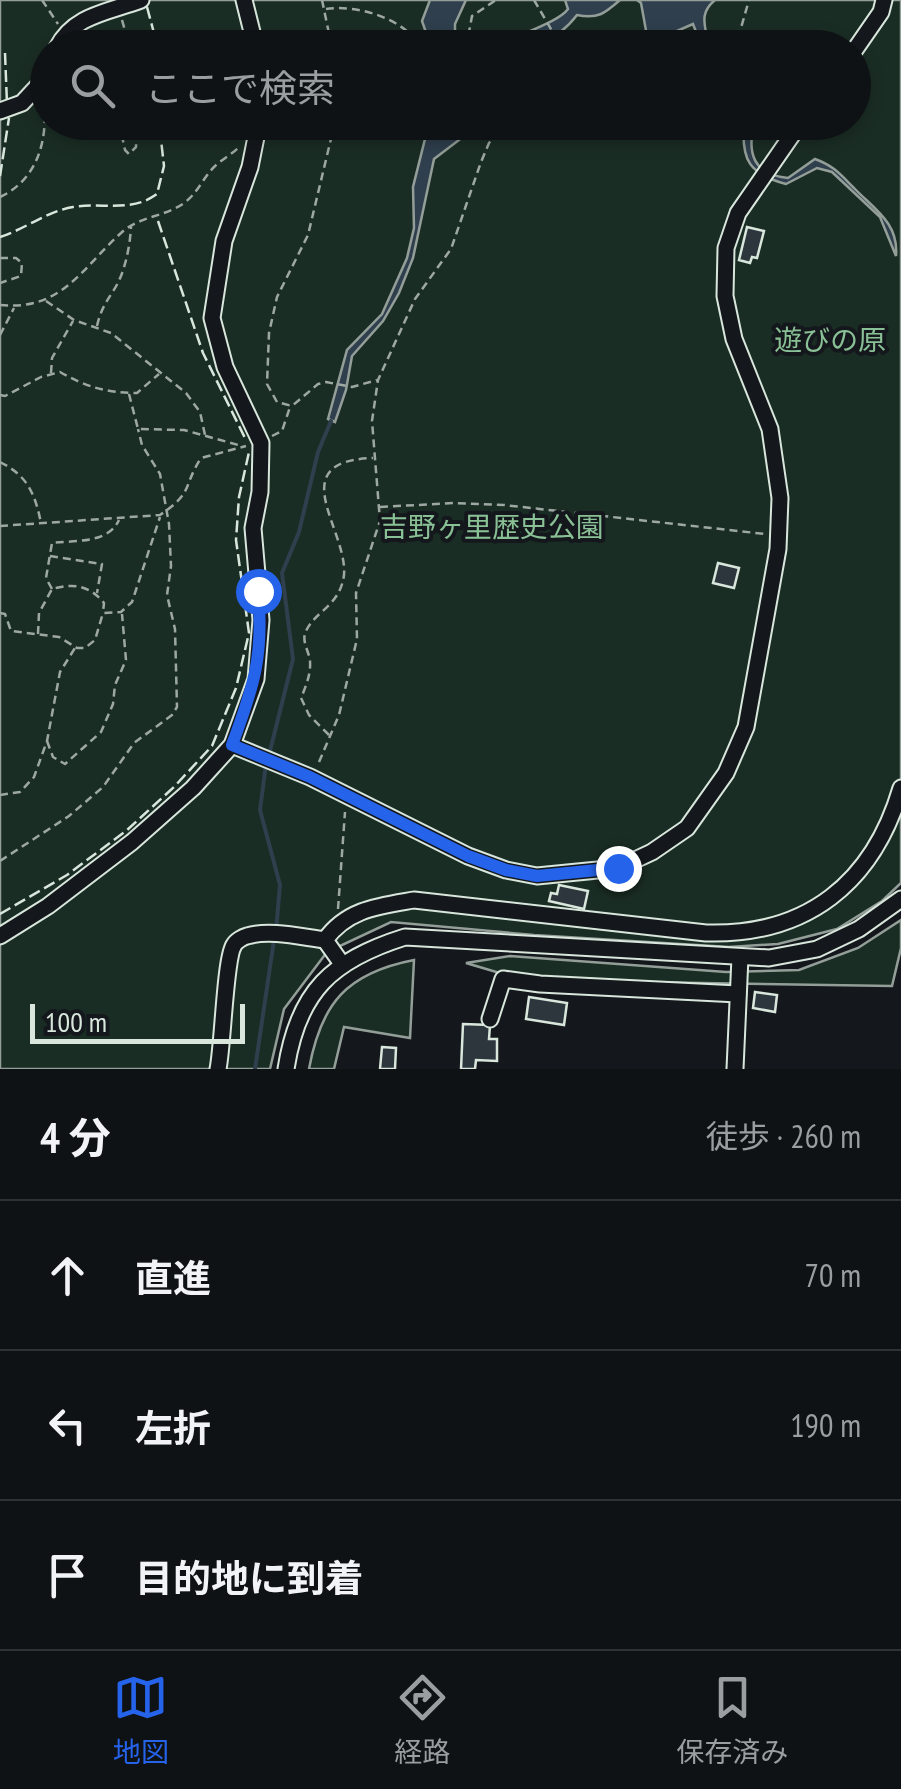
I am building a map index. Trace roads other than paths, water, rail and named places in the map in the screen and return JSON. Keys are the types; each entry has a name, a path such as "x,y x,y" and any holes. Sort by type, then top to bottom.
{"street":[{"path":"69,30 84,18 141,0"},
{"path":"244,0 252,30"},
{"path":"869,30 884,0"},
{"path":"0,112 22,104 30,95"},
{"path":"0,936 48,906 132,842 193,788 232,745 256,680 261,648 252,528 260,492 261,443 225,367 212,318 224,241 255,140"},
{"path":"232,745 310,777 468,856 537,876 618,868 652,852 687,828 726,773 746,727 772,590 780,498 770,429 734,339 725,296 726,248 738,213 788,140"},
{"path":"325,940 336,924 366,908 414,900 706,932 764,928 806,915 846,885 876,849 901,788"},
{"path":"286,1069 308,998 332,971 366,949 405,937 769,958 817,949 859,929 901,899"},
{"path":"218,1069 227,974 234,944 258,934 325,940 342,964"},
{"path":"735,1069 740,956"},
{"path":"490,1019 502,978 540,984 738,994"}],"water":[{"path":"430,0 466,0 455,30 425,30 422,21"},
{"path":"565,0 620,0 600,14 577,15 563,30 532,30 568,9"},
{"path":"637,0 715,0 706,11 705,30 695,30 693,24 679,30 646,30"},
{"path":"425,140 459,140 434,159 413,258 383,321 352,356 335,422 328,419 347,350 382,314 407,258 414,228 413,187"},
{"path":"744,140 752,140 755,161 776,176 788,178 815,159 836,171 889,226 894,234 896,256 880,217 832,172 817,168 786,184 756,170"}],"waterway":[{"path":"269,755 293,659 282,573 299,532 318,452 331,421"},
{"path":"266,764 260,810 280,885 276,931"},
{"path":"255,1069 274,940"}],"park label":[{"name":"遊びの原","path":"830,339"},
{"name":"吉野ヶ里歴史公園","path":"492,526"}]}
